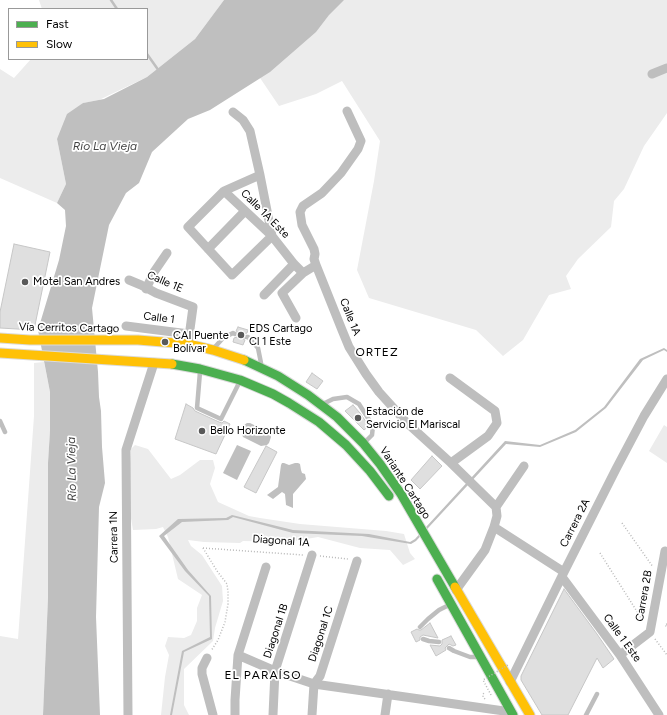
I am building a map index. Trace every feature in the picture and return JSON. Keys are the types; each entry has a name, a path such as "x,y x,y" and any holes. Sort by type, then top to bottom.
{"highway":[{"name":"Vía Cerritos Cartago","path":"0,338 30,340 138,340"},
{"name":"Variante Cartago","path":"138,340 187,343 230,355 262,368 293,385 337,417 363,443 401,494 530,715"},
{"path":"0,353 146,362 159,355 166,355"},
{"path":"188,366 196,357 203,355 218,358 230,355"},
{"name":"Variante Cartago","path":"146,362 176,364 200,368 240,380 289,402 323,426 346,445 370,471 392,500"},
{"path":"433,574 481,656 512,713"}],"street":[{"path":"652,74 667,68"},
{"name":"Calle 1A","path":"347,111 361,141 358,149 341,173 322,193 303,206 300,212 302,225 314,249 314,259 349,347 379,392 407,423 496,507"},
{"path":"233,112 243,120 250,131 260,175 272,236 232,275 188,227 224,191 260,175"},
{"name":"Calle 1A Este","path":"224,191 272,236 303,274"},
{"path":"208,249 245,211"},
{"path":"146,289 154,272 167,253"},
{"path":"264,294 294,264"},
{"path":"296,318 282,293 316,264"},
{"name":"Calle 1E","path":"129,280 146,289 193,307 187,343"},
{"name":"Calle 1","path":"126,326 187,343"},
{"name":"Carrera 1N","path":"128,715 126,450 146,362"},
{"path":"450,378 494,412 497,423 488,436 451,463"},
{"name":"Carrera 2A","path":"510,682 563,574 641,422 667,378"},
{"path":"456,590 485,550 497,516 496,507 524,466"},
{"path":"494,527 563,574"},
{"name":"Carrera 2B","path":"620,655 650,632 665,551"},
{"name":"Diagonal 1B","path":"273,715 275,671 312,555"},
{"name":"Diagonal 1C","path":"312,715 314,684 320,676 357,560"},
{"path":"235,715 238,655 266,567"},
{"name":"Calle 1 Este","path":"563,574 620,655 659,715"},
{"path":"238,655 275,671 314,684 388,694 480,711 512,713"},
{"path":"207,658 202,668 202,674 213,715"},
{"path":"385,715 388,694"}],"lane":[{"path":"213,350 223,338 233,333 236,334"},
{"path":"246,337 248,337 258,348 262,368"},
{"path":"200,368 197,408 221,419 240,380"},
{"path":"322,405 333,399 347,397 359,404 373,426 372,435 363,443"},
{"path":"0,421 5,432"},
{"path":"420,628 439,610 451,604"},
{"path":"423,639 439,642"},
{"path":"449,648 470,657 481,656"},
{"path":"586,715 597,694"}],"path":[{"path":"622,524 660,577"},
{"name":"Diagonal 1A","path":"207,658 218,640 225,622 229,598 227,584 203,548 312,555 357,560"},
{"path":"600,553 650,632 667,655"},
{"path":"491,695 483,680 508,665"}],"shaded area":[{"path":"39,0 224,0 195,39 147,77 99,100 83,103 57,139 66,184 57,203 0,178 0,69 14,78 30,60 148,60 148,8 42,8"},
{"path":"333,0 667,0 667,113 644,146 624,189 614,201 611,227 578,259 566,276 571,289 549,295 523,340 503,356 476,330 369,298 357,270 380,141 342,81 316,94 279,106 256,72"},
{"path":"44,362 50,392 50,431 48,463 48,598 43,715 0,715 0,636 18,639 34,416 34,363"},
{"path":"664,425 667,427 667,463 649,451"},
{"path":"135,445 148,449 171,479 180,475 200,460 213,460 215,468 210,484 218,502 249,516 300,524 386,531 404,534 410,553 415,559 403,565 390,550 360,548 318,537 289,542 243,541 240,543 188,540 191,546 202,555 222,586 223,601 215,628 213,641 184,669 184,705 189,715 161,715 169,655 165,646 168,637 184,638 191,635 197,621 197,608 202,595 178,579 168,537 163,527 156,529 133,530 130,512 129,478 131,449"}],"water":[{"name":"Río La Vieja","path":"224,0 344,0 329,15 316,32 270,72 210,110 188,119 152,152 139,183 126,193 109,225 92,308 101,411 105,483 99,507 96,617 100,715 43,715 48,598 48,463 50,392 38,330 59,260 66,226 65,210 57,203 66,184 57,139 67,114 83,103 104,99 147,77 195,39"},
{"path":"664,348 667,352 664,350 643,360 606,408 576,432 540,447 506,444 416,541 411,544 362,536 293,533 233,517 228,520 182,522 164,536 188,570 211,596 212,639 184,652 172,715 170,715 182,651 210,637 209,596 185,571 159,536 178,519 226,518 232,515 293,530 369,534 410,542 415,539 505,441 540,445 575,430 604,407 640,359"},
{"path":"250,423 270,434 271,437 267,445 261,446 243,437 242,430 244,425"},
{"path":"237,445 251,451 237,480 223,473"},
{"path":"282,463 289,465 298,463 300,464 302,473 305,474 306,479 293,494 293,508 286,505 285,494 282,492 273,499 267,495 278,487"}],"building":[{"name":"Motel San Andres","path":"14,244 50,252 34,330 0,328 0,312"},
{"name":"EDS Cartago Cl 1 Este","path":"238,327 248,330 247,333 243,335 243,339 245,340 243,345 233,342 234,338 238,335 238,332 236,331"},
{"path":"312,373 323,381 317,389 306,382"},
{"name":"Bello Horizonte","path":"186,404 195,411 219,422 222,423 224,421 230,424 216,454 175,439"},
{"name":"Estación de Servicio El Mariscal","path":"353,405 369,426 364,430 345,411"},
{"path":"266,446 277,452 256,493 244,487"},
{"path":"432,456 442,466 420,489 411,480"},
{"path":"564,589 614,659 603,668 597,658 568,715 542,715 521,680 521,676"},
{"path":"430,623 438,638 423,635 420,637 420,640 416,642 411,632 417,629 421,630"},
{"path":"451,636 456,645 453,646 449,644 445,648 446,650 436,656 430,645 440,646 442,644 442,640"}],"waterway":[{"path":"111,0 116,8"},
{"path":"148,55 159,71"}],"traffic: fast":[{"path":"244,360 278,376 308,395 337,417 363,443 401,494 455,587"},
{"path":"172,364 200,369 240,380 273,394 289,403 319,422 346,445 370,471 389,496"},
{"path":"437,579 513,715"}],"traffic: slow":[{"path":"0,338 30,340 138,340 188,344 244,360"},
{"path":"0,353 172,364"},
{"path":"455,587 530,715"}],"place":[{"name":"Motel San Andres","path":"25,282"},
{"name":"EDS Cartago Cl 1 Este","path":"241,335"},
{"name":"CAI Puente Bolívar","path":"165,342"},
{"name":"Estación de Servicio El Mariscal","path":"358,418"},
{"name":"Bello Horizonte","path":"202,431"}],"district":[{"name":"ORTEZ","path":"377,352"},
{"name":"EL PARAÍSO","path":"263,675"}]}
